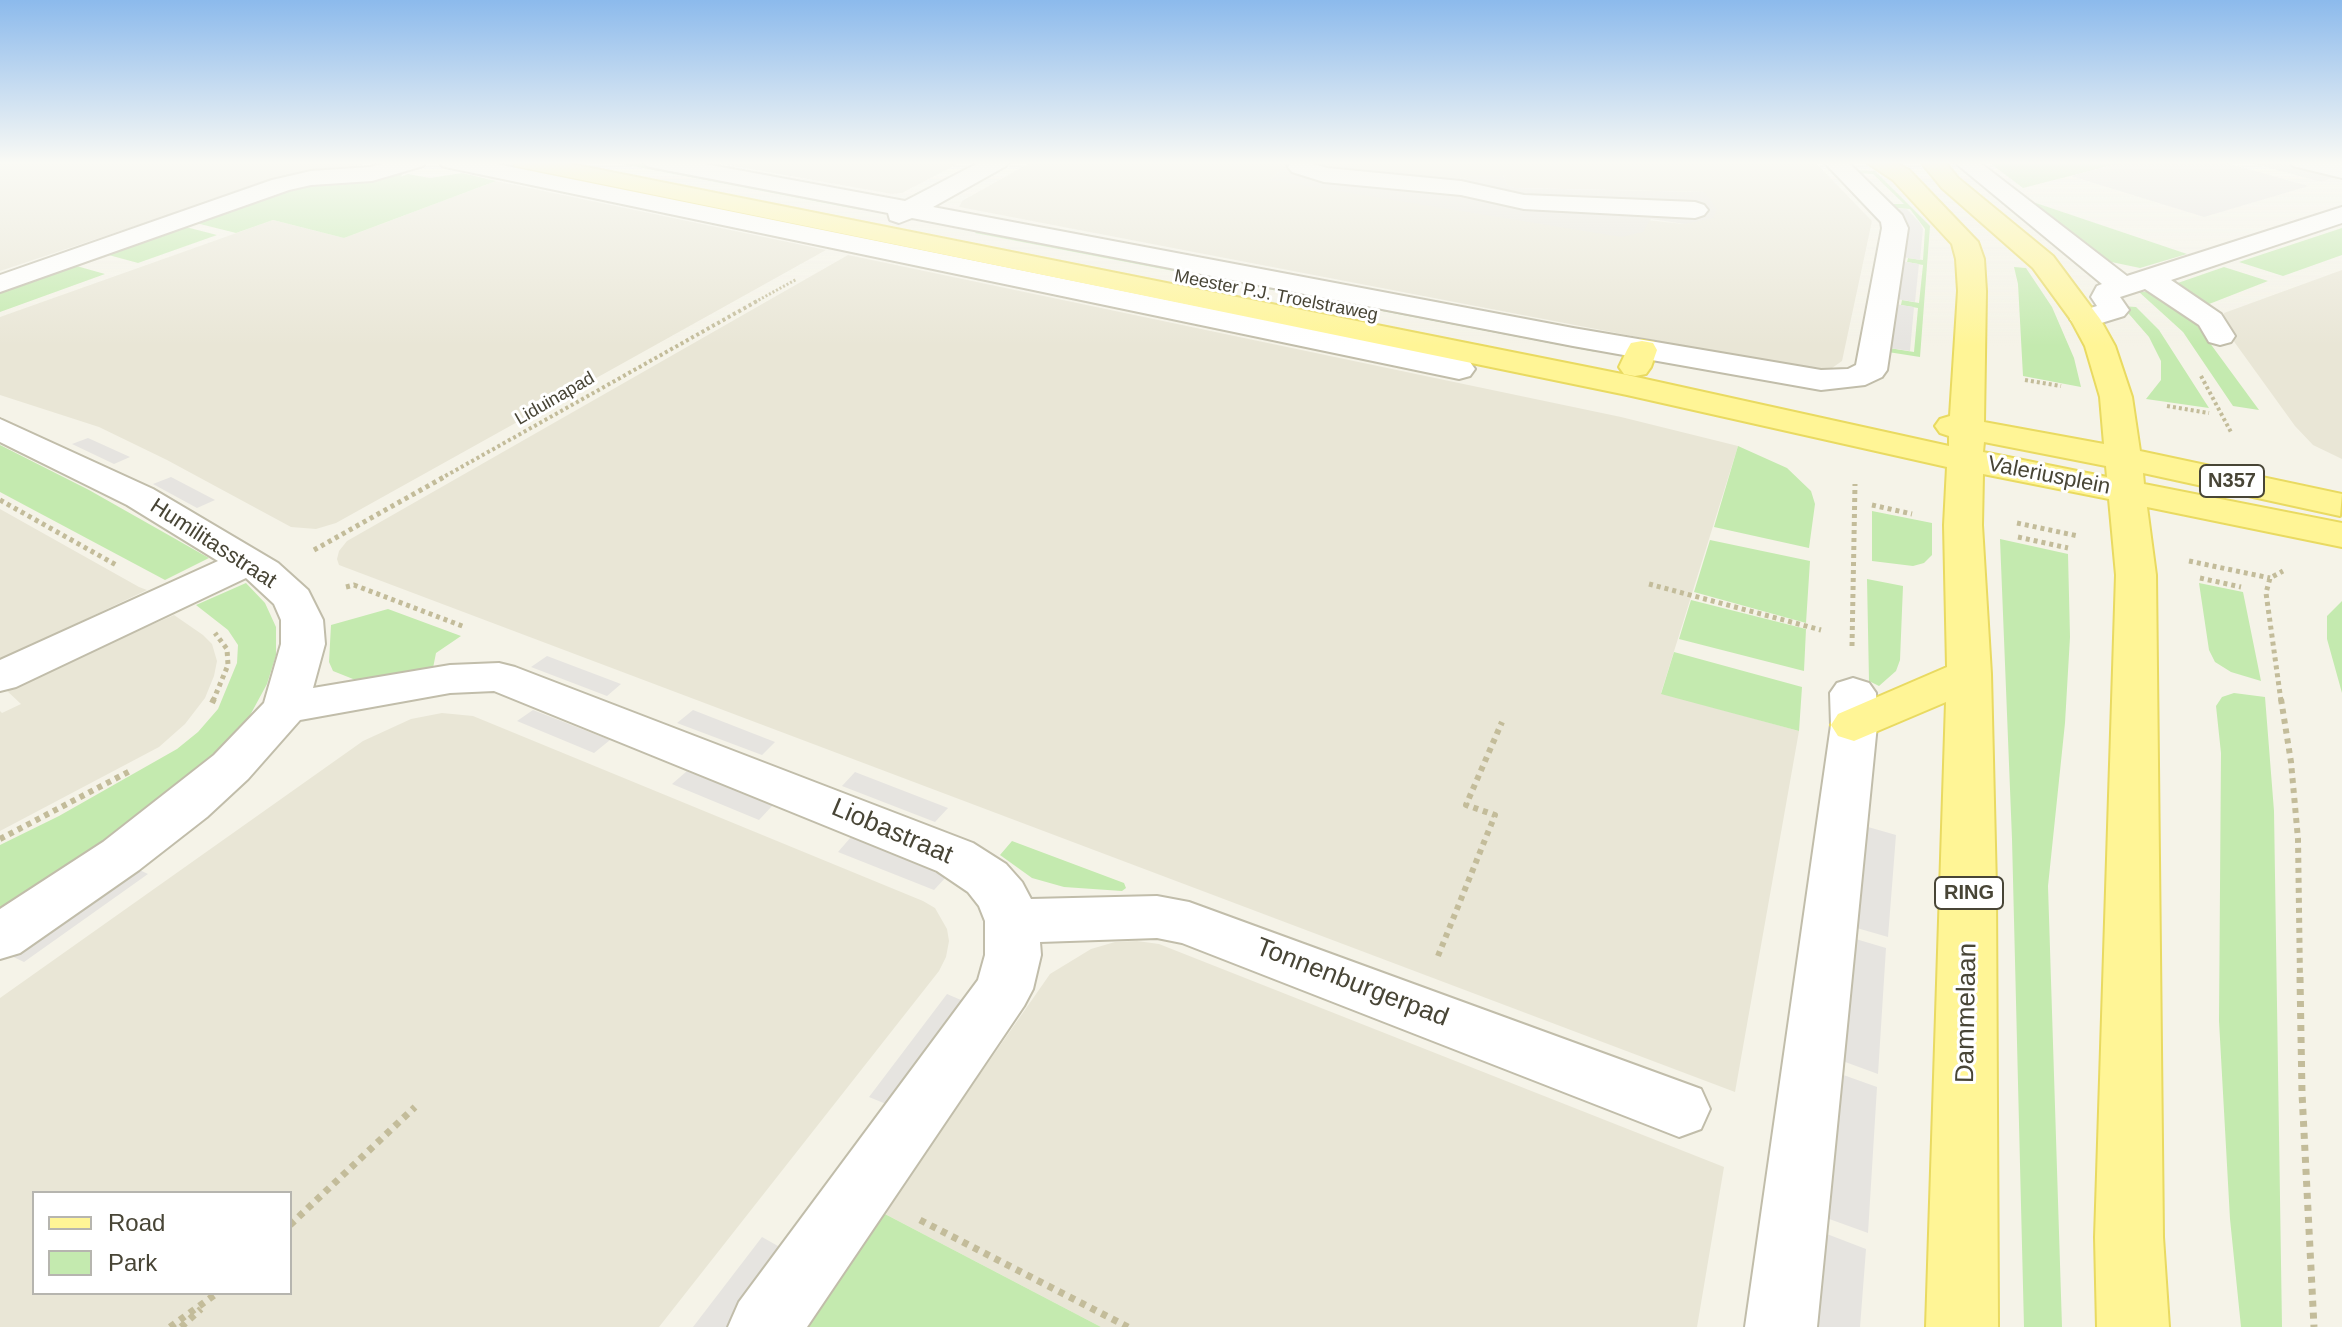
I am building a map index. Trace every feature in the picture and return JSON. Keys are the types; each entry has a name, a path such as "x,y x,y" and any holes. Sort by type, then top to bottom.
{"main road":[{"name":"Meester P.J. Troelstraweg","path":"839,223 1502,360 1967,444"},
{"name":"Meester P.J. Troelstraweg","path":"845,223 875,230"},
{"name":"Valeriusplein","path":"1948,223 1965,242 1970,259 1972,291 1967,444 2124,475 2116,397 2100,346 2085,319 2043,262 1997,223"},
{"name":"Meester P.J. Troelstraweg","path":"1639,358 1967,444"},
{"path":"1459,369 1502,360"},
{"name":"Dammelaan","path":"1962,1327 1969,674 1941,513 1967,444"},
{"path":"2124,475 2135,549 2129,1237 2133,1327"},
{"name":"N357","path":"2124,475 2342,506"},
{"name":"N357","path":"2124,475 2342,535"},
{"path":"1854,709 1969,674"}],"street":[{"path":"0,284 173,223"},
{"name":"Meester P.J. Troelstraweg","path":"831,223 1639,358 1813,380 1866,375 1874,363 1894,223"},
{"name":"Meester P.J. Troelstraweg","path":"852,223 1459,369"},
{"path":"875,230 888,223"},
{"path":"2042,223 2122,286"},
{"path":"2085,319 2114,310 2105,294 2122,286 2318,223"},
{"path":"2150,279 2211,320 2220,336"},
{"name":"Humilitasstraat","path":"0,429 140,497 268,578 302,620 303,644 285,708 231,767 121,856 0,937"},
{"path":"0,677 268,578"},
{"name":"Liobastraat","path":"285,708 450,679 499,677 955,857 987,878 1003,897 1012,921 1013,955 1004,989 764,1327"},
{"path":"1781,1327 1854,709"},
{"name":"Tonnenburgerpad","path":"1012,921 1157,917 1189,923 1679,1109"}],"path":[{"name":"Liduinapad","path":"268,578 875,230"},
{"path":"2025,380 2067,387"},
{"path":"2159,404 2209,413"},
{"path":"1854,709 1851,625 1855,484 1868,488"},
{"path":"0,500 120,567"},
{"path":"1872,505 1941,513 2270,578 2291,567"},
{"path":"2014,536 2068,548"},
{"path":"268,578 354,585 498,639 499,677"},
{"path":"2200,578 2241,587"},
{"path":"2270,578 2266,593 2268,622 2282,695 2298,839 2302,1093 2314,1327"},
{"path":"1649,584 1821,630"},
{"path":"204,626 217,634 227,649 228,665 208,710"},
{"path":"1416,1009 1495,815 1466,805 1502,722"},
{"path":"0,839 144,762"},
{"path":"292,1223 415,1107"},
{"path":"862,1190 1128,1327"},
{"path":"170,1327 216,1295"},
{"path":"181,1327 216,1295"}],"shaded area":[{"path":"0,223 145,223 0,271"},
{"path":"265,223 285,223 344,238 384,223 697,223 826,250 336,523 316,529 291,527 99,427 0,395 0,317"},
{"path":"1042,223 1872,223 1842,361 1832,368 1768,362"},
{"path":"1534,223 1649,223 1643,232 1621,237"},
{"path":"1894,223 1920,223 1923,229 1920,260 1902,257"},
{"path":"848,255 1621,417 1738,446 1661,693 1799,731 1735,1092 339,565 339,551 347,541"},
{"path":"1901,261 1919,264 1915,302 1896,299"},
{"path":"2342,270 2342,459 2313,445 2295,426 2230,336 2223,320 2224,313"},
{"path":"1895,304 1914,307 1910,351 1889,348"},
{"path":"88,438 130,457 114,464 72,444"},
{"path":"171,477 215,500 197,508 153,484"},
{"path":"0,509 139,587 147,590 0,660"},
{"path":"174,615 212,644 217,661 205,698 185,724 159,747 0,831 0,711 2,713 21,704 5,689"},
{"path":"547,656 621,684 607,696 531,667"},
{"path":"533,710 610,740 594,753 517,721"},
{"path":"693,710 775,742 762,755 677,723"},
{"path":"442,713 473,716 923,901 935,908 947,929 949,941 946,957 939,971 659,1327 0,1327 0,998 363,741 411,719"},
{"path":"687,771 773,805 759,820 672,784"},
{"path":"855,772 948,808 935,822 842,786"},
{"path":"1861,825 1896,835 1888,937 1850,926"},
{"path":"851,837 947,876 934,890 838,852"},
{"path":"131,866 148,874 24,962 7,954"},
{"path":"1849,937 1886,948 1878,1074 1837,1059"},
{"path":"1115,942 1159,944 1724,1167 1697,1327 1101,1327 883,1213 1050,974 1091,949"},
{"path":"947,994 968,1003 891,1106 869,1097"},
{"path":"1835,1072 1877,1087 1868,1233 1821,1216"},
{"path":"1819,1231 1866,1249 1860,1327 1810,1327"},
{"path":"762,1237 785,1250 728,1327 693,1327"}],"green space":[{"path":"196,223 265,223 236,233"},
{"path":"285,223 384,223 344,238"},
{"path":"1920,223 1930,226 1920,357 1888,352 1889,348 1914,352 1918,308 1901,305 1902,300 1919,303 1923,265 1907,262 1908,258 1923,260 1925,229"},
{"path":"2051,223 2095,223 2187,254 2140,268 2097,259"},
{"path":"182,226 217,235 138,263 105,254"},
{"path":"2342,228 2342,255 2283,276 2239,262"},
{"path":"979,229 1578,345 1596,352 975,233"},
{"path":"73,265 105,274 0,312 0,294 6,288"},
{"path":"2014,267 2026,268 2052,307 2074,358 2081,387 2023,376 2018,284"},
{"path":"2224,267 2268,281 2204,306 2172,285"},
{"path":"2139,292 2154,292 2193,320 2259,410 2233,406 2183,332"},
{"path":"2122,306 2136,307 2159,330 2209,408 2146,399 2161,380 2161,361 2149,337"},
{"path":"0,445 89,490 209,558 165,580 0,492"},
{"path":"1738,446 1787,468 1811,491 1815,504 1809,548 1714,527"},
{"path":"1872,511 1932,523 1932,555 1924,563 1913,566 1872,561"},
{"path":"2000,539 2068,554 2070,637 2065,723 2048,886 2062,1327 2024,1327 2012,839"},
{"path":"1710,540 1810,561 1806,623 1694,592"},
{"path":"1867,579 1903,586 1900,660 1896,671 1879,686 1869,681"},
{"path":"246,583 265,603 276,627 276,655 267,684 248,719 216,755 118,833 0,912 0,845 59,816 177,749 198,732 218,709 237,663 238,645 228,630 196,605"},
{"path":"2199,583 2243,592 2261,681 2231,672 2215,662 2209,650"},
{"path":"1691,600 1806,629 1804,671 1679,639"},
{"path":"2342,601 2342,693 2327,639 2327,616"},
{"path":"388,609 461,636 436,653 433,668 371,680 353,679 333,671 329,662 331,625"},
{"path":"1674,652 1802,687 1799,731 1661,694"},
{"path":"2234,693 2265,697 2274,811 2282,1327 2241,1327 2230,1219 2219,1021 2221,753 2216,706 2222,697"},
{"path":"1012,841 1124,883 1126,888 1122,891 1064,887 1032,878 1000,855"},
{"path":"883,1213 1101,1327 804,1327"}]}
